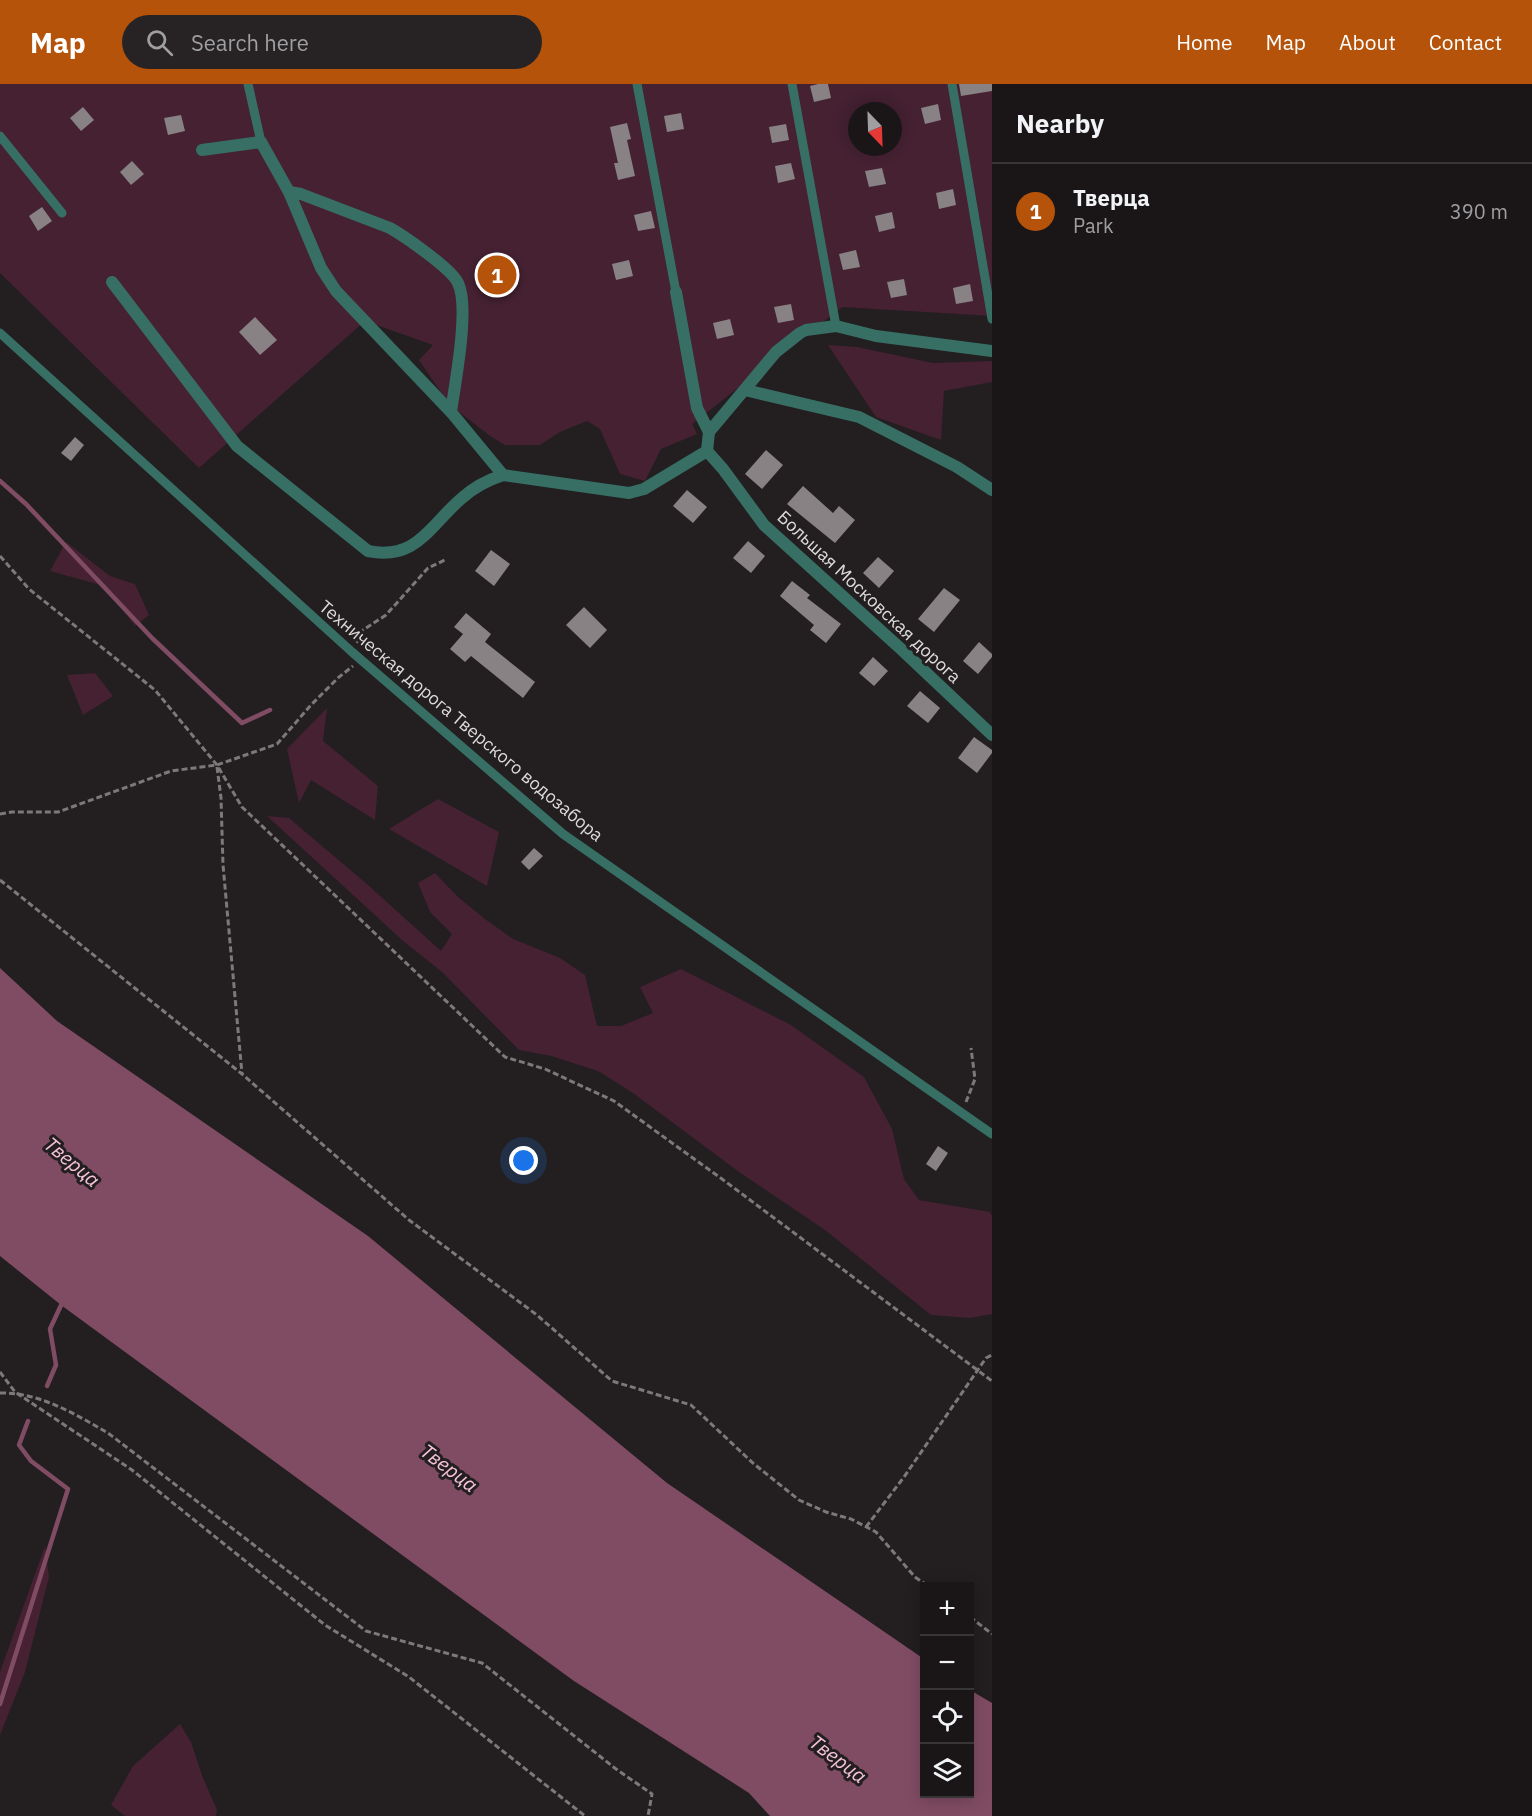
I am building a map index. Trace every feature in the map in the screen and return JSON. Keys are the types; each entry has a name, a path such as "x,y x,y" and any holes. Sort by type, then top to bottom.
{"street":[{"path":"202,150 261,142 289,192 321,268 336,291 451,412 503,475"},
{"path":"289,192 390,228 403,235 453,274 462,292 464,315 451,412"},
{"path":"112,282 237,446 368,551 384,554 396,552 417,543 462,497 491,479 503,475 629,493 644,489 707,451 709,432 697,408 676,292"},
{"path":"709,432 776,352 806,330 836,326 876,336 992,351"},
{"path":"745,390 859,417 957,467 992,490"},
{"name":"Большая Московская дорога","path":"707,451 764,525 992,735"}],"lane":[{"path":"248,84 261,142"},
{"path":"637,84 676,292"},
{"path":"792,84 836,326"},
{"path":"952,84 992,319"},
{"path":"0,136 62,213"},
{"name":"Техническая дорога Тверского водозабора","path":"0,333 352,652 563,834 992,1134"}],"path":[{"path":"0,556 29,588 155,690 217,765 242,807 505,1057 545,1069 614,1101 722,1179 992,1382"},
{"path":"352,652 363,630 386,615 428,568 447,559"},
{"path":"0,814 58,812 171,771 217,765 278,744 339,677 362,660"},
{"path":"217,765 221,798 223,865 242,1074"},
{"path":"0,880 242,1074 409,1220 537,1315 612,1381 691,1405 754,1464 800,1500 826,1512 851,1519 876,1532 922,1582"},
{"path":"961,1112 975,1079 970,1048"},
{"path":"866,1527 904,1477 986,1358 992,1355"},
{"path":"0,1372 15,1392 132,1470 325,1625 409,1677 585,1816"},
{"path":"0,1393 15,1392 62,1407 108,1433 366,1631 482,1664 616,1769 652,1794 648,1816"},
{"path":"974,1621 992,1634"}],"shaded area":[{"path":"0,84 992,84 992,316 842,307 692,424 697,434 661,449 645,481 620,474 600,429 587,421 560,432 540,445 505,445 449,404 419,360 433,345 365,321 199,468 0,273"},
{"path":"828,345 857,347 933,363 992,361 992,382 944,391 941,440 876,417"},
{"path":"66,542 110,576 135,584 149,615 135,626 104,586 50,571"},
{"path":"95,673 113,696 83,715 67,675"},
{"path":"327,708 323,741 378,786 375,820 311,780 299,803 287,749"},
{"path":"438,799 499,832 487,886 389,829"},
{"path":"267,816 289,818 441,951 452,934 430,912 418,883 435,873 458,897 513,939 560,958 585,975 597,1026 621,1026 653,1013 640,987 681,969 791,1025 864,1077 892,1129 904,1179 919,1200 990,1212 992,1216 992,1314 970,1318 931,1315 825,1230 739,1172 633,1093 598,1071 551,1056 519,1050 442,972 402,940"},
{"path":"45,1546 49,1577 25,1672 0,1735 0,1672"},
{"path":"180,1724 191,1742 217,1810 216,1816 125,1816 111,1805 133,1766"}],"water":[{"path":"0,968 57,1021 368,1236 667,1483 920,1656 920,1798 974,1798 974,1692 992,1703 992,1816 770,1816 749,1793 574,1681 61,1305 0,1256"}],"building":[{"path":"828,84 831,98 814,102 810,86"},
{"path":"959,84 992,84 992,91 961,96"},
{"path":"938,104 941,120 925,124 921,108"},
{"path":"83,107 94,120 81,131 70,118"},
{"path":"681,113 684,129 667,132 664,116"},
{"path":"181,115 185,131 168,135 164,118"},
{"path":"627,123 631,139 627,140 635,176 618,180 614,163 618,163 610,127"},
{"path":"786,124 789,140 772,143 769,127"},
{"path":"132,161 144,174 131,185 120,172"},
{"path":"791,163 795,179 778,183 775,166"},
{"path":"882,168 886,184 869,187 865,171"},
{"path":"953,189 956,205 939,209 936,193"},
{"path":"42,207 52,221 38,231 29,216"},
{"path":"651,211 655,228 638,231 634,215"},
{"path":"892,212 895,228 879,232 875,216"},
{"path":"856,250 860,267 843,270 839,254"},
{"path":"629,260 633,276 616,280 612,264"},
{"path":"904,279 907,295 891,298 887,282"},
{"path":"970,284 973,301 956,304 953,288"},
{"path":"791,304 794,320 778,323 774,307"},
{"path":"255,317 277,340 260,355 239,332"},
{"path":"730,319 734,335 717,339 713,323"},
{"path":"75,437 84,445 71,461 61,453"},
{"path":"766,450 783,465 762,489 745,474"},
{"path":"803,486 833,513 839,506 855,520 835,543 787,504"},
{"path":"687,490 707,507 693,523 673,506"},
{"path":"748,541 765,556 751,573 733,558"},
{"path":"491,550 510,564 494,586 475,571"},
{"path":"878,557 894,571 879,588 863,573"},
{"path":"792,581 810,595 807,598 841,624 826,643 810,630 814,625 780,596"},
{"path":"944,588 960,600 934,632 918,619"},
{"path":"584,607 607,630 590,648 566,625"},
{"path":"466,613 491,634 485,642 535,682 523,698 471,656 465,662 450,649 463,634 454,627"},
{"path":"979,642 992,654 992,657 978,674 963,661"},
{"path":"873,657 888,671 874,686 859,673"},
{"path":"920,691 940,708 928,723 907,706"},
{"path":"974,737 992,750 977,773 958,758"},
{"path":"534,848 543,856 529,870 521,862"},
{"path":"938,1146 948,1153 936,1171 926,1164"}],"waterway":[{"path":"0,481 26,504 152,638 242,723 270,710"},
{"path":"47,1386 56,1365 50,1329 63,1301"},
{"path":"0,1704 68,1489 31,1461 19,1445 28,1421"}],"place":[{"name":"Тверца","path":"497,275"}]}
